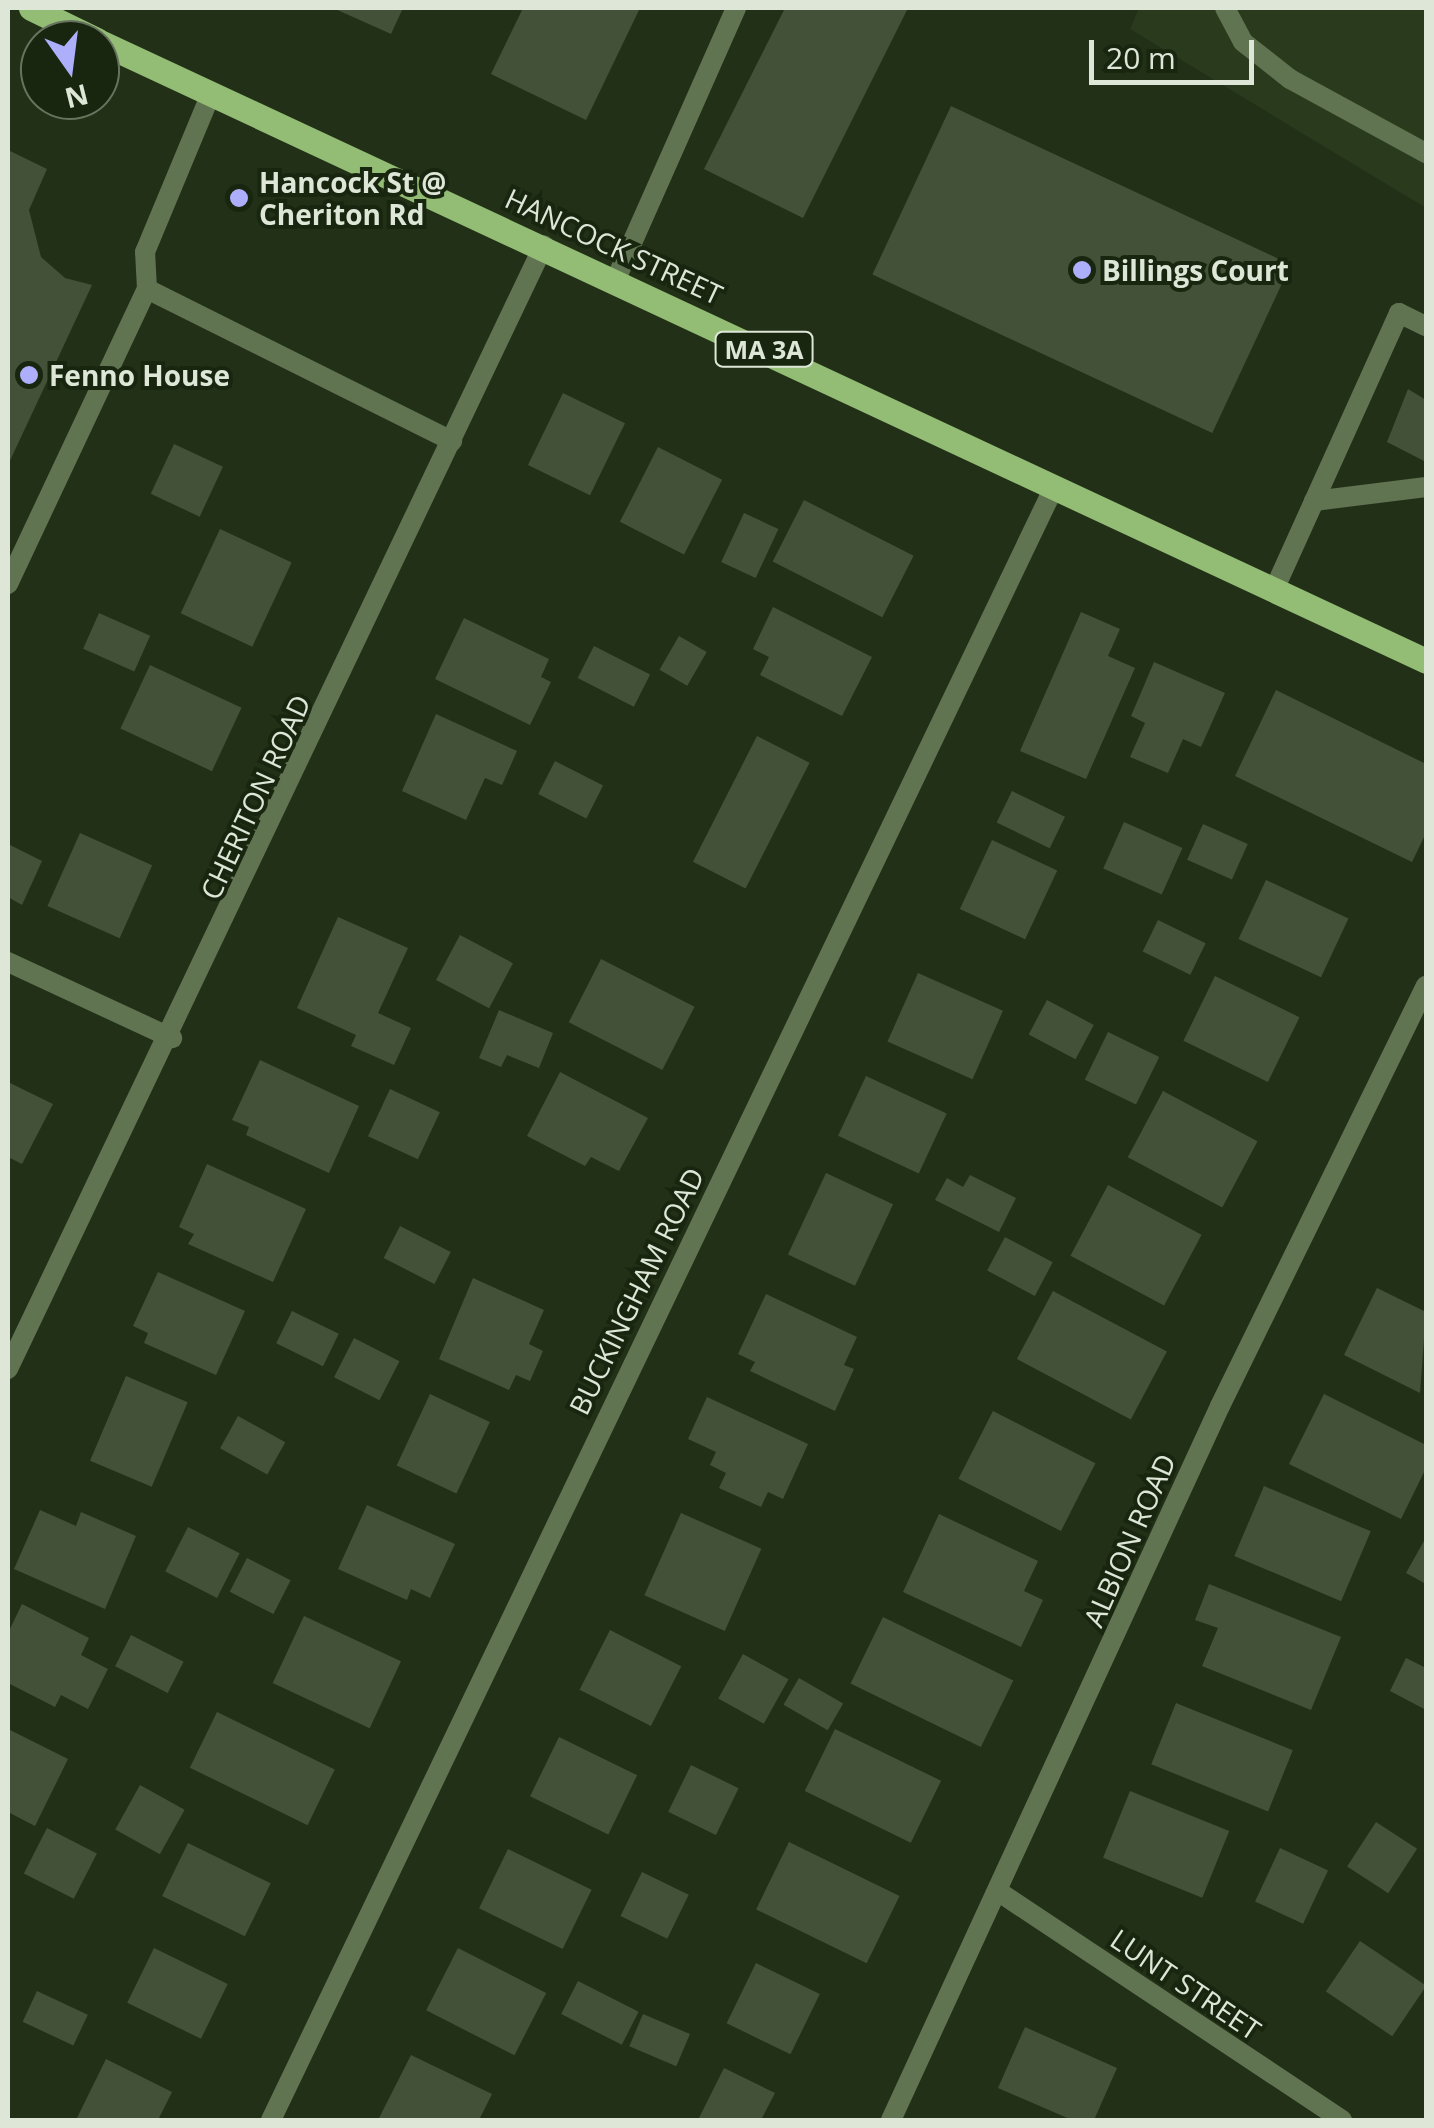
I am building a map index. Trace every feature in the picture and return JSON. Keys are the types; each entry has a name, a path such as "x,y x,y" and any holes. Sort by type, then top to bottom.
{"main road":[{"name":"HANCOCK STREET","path":"120,52 544,245 1426,661"}],"street":[{"path":"616,279 736,8"},
{"path":"1225,8 1243,42 1290,80 1426,153"},
{"path":"8,584 147,289 145,252 210,96"},
{"name":"CHERITON ROAD","path":"8,1369 172,1038 544,245"},
{"path":"147,289 452,441"},
{"path":"1274,590 1399,314 1426,326"},
{"path":"1314,501 1398,478"},
{"name":"BUCKINGHAM ROAD","path":"271,2120 1054,486"},
{"path":"1314,501 1426,486"},
{"path":"8,962 172,1038"},
{"name":"ALBION ROAD","path":"891,2120 1000,1892 1220,1406 1426,986"},
{"name":"LUNT STREET","path":"1000,1892 1342,2120"}],"shaded area":[{"path":"1139,8 1426,8 1426,208 1130,29"}],"building":[{"path":"333,8 403,8 391,34"},
{"path":"523,8 640,8 586,120 491,74"},
{"path":"785,8 908,8 803,218 704,169"},
{"name":"Billings Court","path":"951,106 1291,264 1212,433 872,275"},
{"name":"Fenno House","path":"8,150 47,169 29,210 41,257 65,278 92,285 8,465"},
{"path":"1408,389 1426,400 1426,462 1387,442"},
{"path":"563,393 625,423 590,495 528,465"},
{"path":"174,444 223,467 200,517 151,494"},
{"path":"658,447 722,480 684,555 620,522"},
{"path":"804,500 914,556 882,617 773,561"},
{"path":"744,513 778,529 756,578 721,562"},
{"path":"220,529 292,562 252,647 181,613"},
{"path":"773,607 872,657 842,716 760,675 769,657 753,649"},
{"path":"1081,612 1120,629 1108,656 1135,668 1086,779 1020,751"},
{"path":"99,613 150,636 134,671 83,649"},
{"path":"464,618 549,659 541,677 551,682 530,725 435,679"},
{"path":"679,636 707,652 687,686 660,670"},
{"path":"594,646 650,675 634,707 578,678"},
{"path":"1154,662 1225,693 1201,747 1183,739 1168,773 1130,757 1145,723 1131,716"},
{"path":"150,665 242,708 212,771 120,728"},
{"path":"1276,690 1426,764 1426,833 1412,862 1235,776"},
{"path":"436,714 517,751 502,785 485,778 466,820 402,791"},
{"path":"757,736 810,763 746,888 693,862"},
{"path":"555,761 603,786 586,818 538,794"},
{"path":"1012,791 1065,817 1050,848 997,822"},
{"path":"1124,822 1182,848 1162,895 1103,869"},
{"path":"1203,824 1248,844 1232,880 1187,860"},
{"path":"80,833 152,865 120,938 47,906"},
{"path":"992,840 1057,870 1025,939 960,909"},
{"path":"8,844 42,861 22,905 8,897"},
{"path":"1266,880 1348,918 1321,977 1239,939"},
{"path":"338,917 408,948 378,1013 411,1028 394,1065 351,1046 356,1035 297,1008"},
{"path":"1158,920 1206,943 1190,975 1143,951"},
{"path":"460,935 513,963 489,1008 436,980"},
{"path":"601,959 695,1007 662,1070 569,1022"},
{"path":"918,973 1003,1011 972,1079 887,1042"},
{"path":"1215,976 1299,1017 1268,1082 1183,1041"},
{"path":"1047,1000 1094,1025 1075,1059 1029,1034"},
{"path":"499,1010 553,1033 539,1068 507,1055 501,1067 479,1058"},
{"path":"1108,1032 1159,1057 1136,1105 1085,1080"},
{"path":"260,1060 359,1106 329,1173 246,1135 249,1127 232,1120"},
{"path":"560,1072 648,1118 619,1171 591,1157 585,1166 527,1136"},
{"path":"866,1076 947,1114 919,1173 838,1136"},
{"path":"8,1082 53,1104 22,1164 8,1157"},
{"path":"390,1089 440,1112 418,1159 368,1136"},
{"path":"1163,1091 1257,1141 1222,1207 1128,1157"},
{"path":"207,1164 306,1209 273,1282 188,1244 194,1234 179,1227"},
{"path":"826,1173 893,1204 855,1286 788,1255"},
{"path":"970,1175 1016,1198 999,1232 935,1200 947,1178 963,1187"},
{"path":"1108,1185 1202,1235 1164,1305 1070,1256"},
{"path":"400,1226 451,1252 434,1284 384,1258"},
{"path":"1005,1237 1053,1262 1035,1296 987,1271"},
{"path":"158,1272 245,1311 216,1375 144,1343 148,1333 133,1326"},
{"path":"473,1278 544,1310 529,1344 543,1351 530,1381 516,1375 509,1390 439,1359"},
{"path":"1377,1288 1426,1312 1420,1393 1344,1355"},
{"path":"1053,1291 1167,1352 1131,1420 1017,1359"},
{"path":"766,1294 857,1337 844,1365 854,1369 835,1411 750,1371 755,1362 738,1354"},
{"path":"292,1311 339,1334 323,1366 276,1343"},
{"path":"354,1338 399,1361 379,1400 334,1377"},
{"path":"126,1376 188,1402 152,1487 90,1461"},
{"path":"430,1394 490,1422 456,1493 397,1466"},
{"path":"1324,1394 1426,1445 1426,1468 1401,1519 1289,1464"},
{"path":"707,1397 808,1444 783,1499 768,1492 761,1507 719,1488 726,1473 710,1465 716,1452 688,1439"},
{"path":"993,1411 1095,1463 1061,1531 958,1479"},
{"path":"238,1416 285,1442 267,1475 220,1448"},
{"path":"1264,1486 1371,1531 1341,1601 1234,1556"},
{"path":"367,1505 455,1544 430,1598 411,1589 407,1600 338,1569"},
{"path":"40,1510 76,1526 81,1512 136,1536 105,1609 14,1569"},
{"path":"681,1513 761,1549 725,1631 644,1595"},
{"path":"939,1514 1038,1561 1024,1591 1043,1600 1021,1647 903,1592"},
{"path":"188,1527 240,1553 217,1598 165,1572"},
{"path":"1426,1543 1426,1584 1406,1573"},
{"path":"247,1558 291,1580 273,1614 230,1592"},
{"path":"1209,1584 1341,1637 1311,1710 1202,1666 1218,1628 1195,1620"},
{"path":"22,1604 89,1638 81,1655 108,1669 88,1709 61,1695 55,1707 8,1683 8,1633"},
{"path":"304,1616 401,1661 370,1728 273,1683"},
{"path":"883,1617 1013,1681 981,1747 851,1684"},
{"path":"610,1630 681,1666 651,1726 580,1690"},
{"path":"131,1635 184,1662 168,1693 115,1666"},
{"path":"743,1654 788,1679 764,1724 718,1699"},
{"path":"1406,1658 1426,1668 1426,1710 1390,1691"},
{"path":"799,1678 843,1704 828,1730 784,1705"},
{"path":"1176,1703 1293,1750 1268,1811 1151,1764"},
{"path":"217,1712 335,1769 308,1825 190,1768"},
{"path":"8,1729 68,1759 35,1826 8,1812"},
{"path":"835,1729 941,1781 911,1843 805,1791"},
{"path":"559,1737 637,1775 608,1834 530,1796"},
{"path":"691,1765 739,1788 716,1835 668,1812"},
{"path":"140,1785 185,1810 160,1854 115,1830"},
{"path":"1130,1791 1229,1831 1202,1898 1103,1858"},
{"path":"1376,1822 1417,1849 1388,1893 1347,1866"},
{"path":"47,1828 97,1853 74,1899 24,1873"},
{"path":"789,1842 900,1896 867,1963 756,1909"},
{"path":"188,1843 271,1883 245,1936 162,1896"},
{"path":"1280,1848 1328,1870 1303,1924 1255,1901"},
{"path":"508,1849 592,1890 563,1949 479,1908"},
{"path":"642,1872 689,1895 667,1939 621,1916"},
{"path":"1360,1941 1426,1986 1392,2036 1326,1992"},
{"path":"154,1948 228,1984 201,2039 127,2003"},
{"path":"458,1948 546,1993 514,2055 426,2010"},
{"path":"756,1963 820,1994 790,2054 727,2023"},
{"path":"578,1981 639,2012 622,2045 561,2014"},
{"path":"37,1991 88,2015 73,2045 23,2022"},
{"path":"643,2014 690,2034 676,2066 629,2046"},
{"path":"1025,2027 1117,2068 1094,2120 1072,2120 998,2088"},
{"path":"411,2055 492,2094 479,2120 378,2120"},
{"path":"106,2059 172,2092 158,2120 77,2118"},
{"path":"724,2068 775,2093 761,2120 698,2120"}],"place":[{"name":"Hancock St @ Cheriton Rd","path":"239,198"},
{"name":"Billings Court","path":"1082,270"},
{"name":"Fenno House","path":"29,375"}]}
